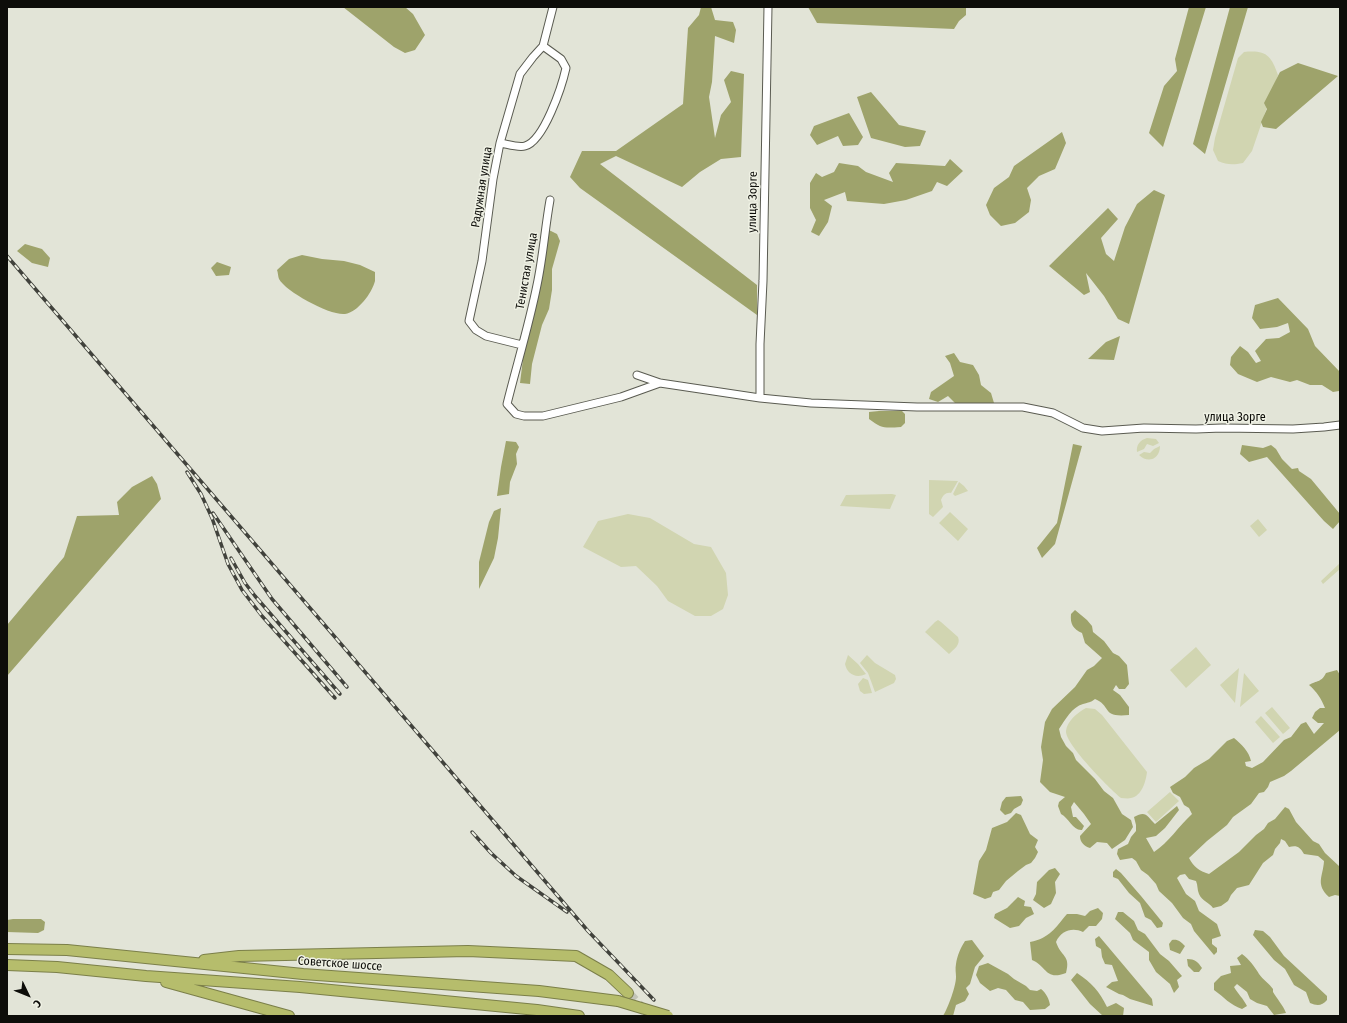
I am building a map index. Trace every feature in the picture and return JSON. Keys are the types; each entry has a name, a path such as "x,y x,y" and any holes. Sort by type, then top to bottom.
{"highway":[{"name":"Советское шоссе","path":"7,949 58,950 303,974 539,991 618,1000 668,1016"},
{"path":"56,967 58,950"},
{"path":"186,962 239,956 468,951 576,956 609,976 628,994"},
{"path":"7,965 56,967 146,976 300,987 537,1010 579,1016"},
{"path":"146,976 289,1016"}],"street":[{"name":"Радужная улица","path":"522,345 486,336 476,330 469,321 482,261 492,180 500,143 520,74 543,46 552,7"},
{"name":"улица Зорге","path":"760,398 768,7"},
{"path":"500,143 525,146 536,139 555,103 562,86 566,68 561,59 543,46"},
{"name":"Тенистая улица","path":"550,200 538,283 526,335 522,345 507,404 516,414 524,416 543,416 620,397 660,383"},
{"name":"улица Зорге","path":"636,375 660,383 760,398 811,403 917,407 1023,407 1053,413 1083,428 1102,431 1144,428 1293,429 1340,425"}],"green space":[{"path":"343,7 405,7 413,14 425,35 415,50 405,53 394,47"},
{"path":"701,7 711,7 715,20 733,22 736,30 734,43 715,36 712,82 709,97 715,138 721,115 731,102 724,80 731,71 744,74 741,157 721,159 700,172 682,187 616,156 600,164 757,285 757,315 580,188 570,177 582,151 616,151 683,104 688,28 699,15"},
{"path":"775,7 808,7 775,8"},
{"path":"808,7 966,7 966,15 959,21 954,29 817,23"},
{"path":"1189,7 1206,7 1163,147 1149,133 1164,86 1177,71 1175,59"},
{"path":"1230,7 1248,7 1205,154 1193,144"},
{"path":"1244,52 1258,52 1267,55 1273,63 1278,75 1252,151 1243,163 1227,164 1218,161 1213,150 1215,138 1238,58"},
{"path":"1298,63 1338,76 1276,129 1263,127 1261,122 1267,109 1264,103 1280,72"},
{"path":"871,92 899,125 926,131 920,146 905,147 871,138 857,97"},
{"path":"849,113 863,137 858,145 843,146 838,136 817,145 810,135 814,126"},
{"path":"1062,132 1066,143 1055,169 1039,176 1027,188 1031,200 1029,212 1015,223 1001,226 990,215 986,205 994,188 1009,177 1014,166"},
{"path":"950,159 963,171 947,186 937,182 932,191 906,200 884,204 847,201 845,192 824,200 832,206 828,222 819,236 811,232 816,220 810,208 810,183 816,173 822,177 834,172 839,163 858,166 866,172 893,182 889,173 896,163 945,166"},
{"path":"1154,190 1165,195 1129,324 1118,319 1104,296 1086,273 1090,292 1084,295 1049,266 1108,208 1118,219 1101,238 1106,254 1114,261 1125,227 1137,204"},
{"path":"547,229 557,234 560,241 552,269 552,290 549,309 542,325 532,364 530,384 520,383 526,335"},
{"path":"25,244 42,249 50,258 48,267 32,263 17,251"},
{"path":"302,255 344,261 360,265 375,272 375,281 371,291 355,310 345,314 338,314 309,302 283,284 279,278 277,270 289,259"},
{"path":"217,262 231,267 229,275 216,276 211,268"},
{"path":"1278,298 1308,329 1315,346 1340,372 1339,391 1333,392 1322,385 1310,385 1297,380 1290,382 1271,377 1257,382 1238,374 1230,365 1231,357 1240,346 1248,352 1256,363 1261,361 1255,351 1266,339 1279,338 1290,332 1288,323 1277,327 1260,329 1252,318 1255,305"},
{"path":"1120,336 1114,360 1088,359 1106,342"},
{"path":"954,353 960,362 973,365 979,375 981,385 991,393 994,403 956,404 948,396 938,402 929,399 931,392 954,376 950,363 945,356"},
{"path":"902,411 905,414 905,423 901,427 887,428 877,425 869,419 869,412"},
{"path":"1147,438 1156,439 1159,443 1153,446 1147,444 1144,449 1137,452 1139,443"},
{"path":"506,441 516,442 519,447 516,454 517,464 510,482 509,494 497,496 501,467"},
{"path":"1073,444 1082,446 1055,544 1042,558 1037,548 1057,523"},
{"path":"1242,445 1263,448 1271,445 1292,469 1298,468 1299,471 1311,479 1340,514 1340,521 1333,529 1324,521 1267,457 1249,462 1240,454"},
{"path":"1160,446 1158,454 1153,459 1150,460 1142,458 1139,455 1144,452 1150,453"},
{"path":"152,476 157,484 161,499 7,676 7,625 64,557 77,516 119,515 117,502 132,487"},
{"path":"929,480 958,481 951,493 946,493 943,497 941,500 943,507 933,517 929,514"},
{"path":"959,482 968,491 955,496 953,494"},
{"path":"846,495 896,495 890,509 840,506"},
{"path":"501,508 494,558 479,589 479,562 489,522 494,511"},
{"path":"950,512 968,529 958,541 939,523"},
{"path":"628,514 650,518 694,544 711,547 726,573 728,595 723,609 711,616 695,616 668,601 657,586 636,566 621,567 583,547 598,521"},
{"path":"1258,519 1267,530 1259,537 1250,526"},
{"path":"1340,563 1340,569 1323,584 1321,581"},
{"path":"1075,610 1092,626 1093,632 1104,641 1113,653 1119,656 1127,665 1129,684 1125,689 1119,689 1116,685 1113,690 1120,695 1129,707 1129,715 1114,715 1108,711 1104,705 1095,699 1075,708 1059,729 1061,737 1066,746 1073,753 1076,760 1095,779 1104,791 1113,798 1122,814 1131,820 1133,827 1125,840 1112,849 1107,843 1097,842 1090,848 1084,845 1080,836 1091,824 1074,802 1071,807 1073,817 1076,817 1084,826 1082,830 1076,828 1061,814 1058,806 1059,802 1065,797 1050,792 1040,782 1043,760 1041,747 1045,722 1052,709 1075,687 1087,670 1094,666 1102,658 1085,643 1082,633 1076,630 1073,626 1071,614"},
{"path":"938,620 958,637 959,640 958,645 949,654 925,632"},
{"path":"1196,647 1211,665 1186,688 1170,670"},
{"path":"848,655 866,674 855,676 850,673 845,664"},
{"path":"867,655 875,663 895,675 896,679 894,683 875,692 868,673 860,663"},
{"path":"1239,668 1235,703 1220,685"},
{"path":"1337,670 1340,675 1340,730 1291,771 1270,782 1264,792 1259,793 1251,804 1233,817 1227,825 1189,858 1202,872 1209,874 1239,852 1264,829 1268,823 1275,819 1285,807 1289,809 1296,822 1313,841 1319,844 1325,853 1339,866 1340,896 1335,895 1329,897 1322,888 1321,880 1324,861 1318,856 1304,854 1298,847 1289,847 1285,841 1281,839 1273,855 1263,863 1249,885 1237,888 1228,901 1221,906 1213,908 1200,896 1196,881 1189,879 1185,874 1180,875 1177,878 1186,894 1195,901 1199,911 1217,924 1221,936 1212,939 1212,944 1217,948 1217,952 1214,955 1194,931 1191,924 1183,918 1172,903 1159,891 1156,884 1141,870 1136,861 1132,858 1120,860 1117,854 1118,849 1128,844 1136,831 1134,817 1144,814 1148,816 1155,824 1177,806 1179,810 1165,828 1156,836 1146,838 1154,852 1164,844 1192,814 1189,808 1184,805 1180,797 1173,793 1170,787 1185,777 1194,768 1209,759 1227,741 1234,738 1242,745 1247,751 1251,761 1245,762 1246,766 1252,768 1263,762 1284,740 1291,737 1301,724 1306,722 1314,734 1324,723 1318,723 1312,718 1315,712 1320,708 1325,708 1318,695 1309,685 1321,680 1326,673"},
{"path":"1244,673 1259,691 1240,707"},
{"path":"863,678 868,680 872,693 864,694 860,691 858,684"},
{"path":"1272,707 1290,728 1283,734 1265,713"},
{"path":"1086,708 1095,709 1102,715 1147,772 1143,788 1135,797 1121,798 1080,756 1068,737 1066,731 1068,724 1076,714"},
{"path":"1261,716 1280,737 1273,743 1255,722"},
{"path":"1170,792 1179,801 1156,822 1147,812"},
{"path":"1021,796 1023,800 1021,805 1014,809 1011,813 1005,815 1000,810 1002,802 1006,797"},
{"path":"1016,813 1021,815 1030,834 1038,840 1035,847 1038,852 1035,858 1031,863 1026,865 1006,881 999,890 993,892 991,897 985,899 973,894 979,861 986,850 992,828 1007,822"},
{"path":"1055,868 1060,874 1055,882 1056,893 1051,904 1044,908 1033,900 1036,894 1037,882 1049,870"},
{"path":"1116,869 1163,923 1162,927 1157,928 1151,920 1145,917 1140,903 1129,893 1118,879 1113,877 1113,872"},
{"path":"1018,897 1025,901 1024,906 1031,907 1034,914 1026,918 1019,926 1010,928 994,918 995,914 1007,908"},
{"path":"1098,908 1103,913 1102,919 1096,926 1089,926 1083,932 1075,930 1067,931 1058,938 1056,942 1066,959 1066,973 1059,975 1050,974 1032,960 1030,942 1043,938 1047,935 1067,914 1085,916 1090,911"},
{"path":"1118,912 1123,912 1134,921 1138,930 1145,934 1160,954 1169,961 1182,976 1177,980 1179,987 1174,993 1170,984 1156,972 1149,960 1149,952 1133,940 1130,933 1115,919"},
{"path":"41,919 45,922 44,930 38,933 7,932 7,920"},
{"path":"1255,930 1263,931 1270,937 1284,956 1327,996 1327,1000 1325,1002 1319,1005 1310,1003 1306,992 1294,985 1285,969 1274,960 1253,935"},
{"path":"1099,936 1152,999 1153,1006 1130,999 1106,987 1112,982 1118,981 1112,965 1105,964 1101,949 1096,946 1095,939"},
{"path":"972,940 984,956 975,967 970,984 966,988 969,994 965,1001 956,1005 953,1016 943,1016 955,986 956,966 959,952 965,941"},
{"path":"1172,940 1178,940 1185,946 1180,954 1170,950 1169,944"},
{"path":"1242,954 1273,989 1273,992 1286,1013 1274,1015 1267,1006 1250,999 1247,992 1237,984 1234,987 1247,1006 1242,1009 1231,1003 1214,990 1214,983 1221,976 1231,973 1230,966 1241,965 1237,958"},
{"path":"1187,959 1194,960 1199,964 1202,968 1199,972 1194,972 1188,966"},
{"path":"988,963 1008,974 1030,990 1037,991 1041,989 1047,996 1050,1005 1045,1009 1030,1010 1023,1002 1015,1000 1006,990 998,988 990,991 980,983 976,975 979,966"},
{"path":"1077,973 1095,988 1107,1007 1116,1003 1124,1008 1123,1016 1103,1016 1090,1004 1071,980"}],"tunnel":[{"path":"628,993 649,1016"}],"railway":[{"path":"7,256 588,931 654,1000"},
{"path":"187,472 201,494 212,518 228,564 242,590 262,616 335,698"},
{"path":"213,513 272,599 347,687"},
{"path":"231,558 245,583 255,596 340,694"},
{"path":"472,832 491,853 516,876 567,912"}]}
